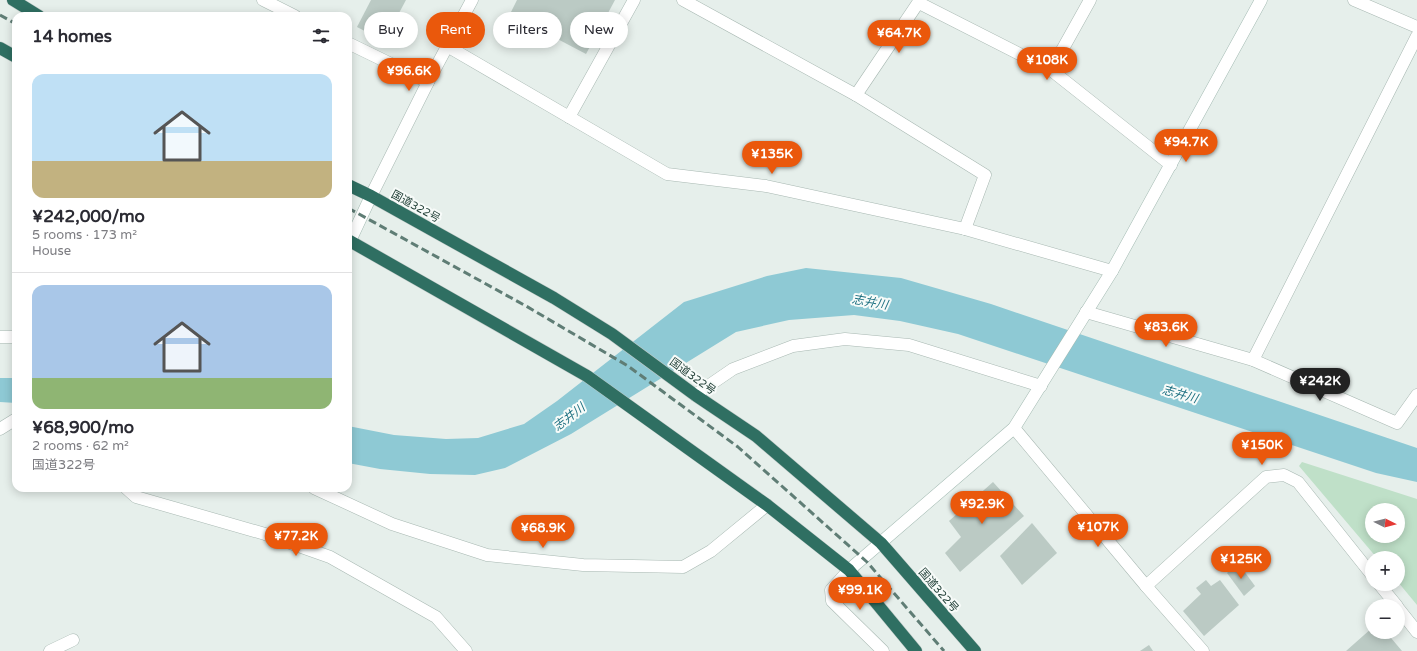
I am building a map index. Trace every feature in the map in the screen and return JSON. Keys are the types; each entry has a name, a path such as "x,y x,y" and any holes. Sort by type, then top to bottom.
{"highway":[{"path":"13,0 32,12"},
{"path":"0,48 12,55"},
{"name":"国道322号","path":"352,187 554,298 612,334 695,395 756,436 881,543 975,651"},
{"path":"352,244 587,376 767,505 849,570 916,651"}],"street":[{"path":"263,0 287,12"},
{"path":"465,12 472,0"},
{"path":"569,117 634,0"},
{"path":"683,0 856,95 985,175 965,229"},
{"path":"1052,70 1090,0"},
{"path":"883,651 832,601 831,590 849,570 1014,428 1112,271 1261,0"},
{"path":"1354,0 1417,27"},
{"path":"856,95 920,1 1052,70 1171,165"},
{"path":"1253,360 1417,36"},
{"path":"352,44 428,82"},
{"path":"352,235 370,196 446,48"},
{"path":"450,48 667,174 766,186 965,229 1112,271"},
{"path":"1086,312 1253,360 1397,423 1417,395"},
{"path":"0,337 12,337"},
{"path":"695,395 733,369 793,346 845,339 909,345 1044,381"},
{"path":"0,429 12,422"},
{"path":"1014,428 1146,586 1203,651"},
{"path":"1146,586 1266,477 1284,475 1298,482 1365,566"},
{"path":"130,492 136,497 265,534 330,557 436,617 466,651"},
{"path":"323,492 392,524 488,555 583,565 683,567 711,551 767,505"},
{"path":"1384,591 1391,599"},
{"path":"1405,617 1417,632"},
{"path":"50,651 73,640"}],"green space":[{"path":"1302,462 1417,499 1417,605 1405,590 1405,551 1371,551 1299,466"}],"water":[{"name":"志井川","path":"806,268 901,278 991,304 1417,448 1417,482 1376,473 958,334 900,321 854,315 789,320 736,332 571,434 505,468 475,475 430,474 380,469 352,464 352,427 394,435 446,439 478,438 524,424 557,401 684,302 767,276"},
{"path":"0,378 12,378 12,403 0,402"}],"building":[{"path":"371,0 406,0 400,12 365,12"},
{"path":"517,0 615,0 609,12 570,12 570,46 562,41 562,12 511,12"},
{"path":"364,14 364,31 357,27"},
{"path":"575,48 589,48 586,54"},
{"path":"993,482 1024,516 960,572 945,553 961,537 949,521"},
{"path":"1032,523 1057,553 1022,585 1000,556"},
{"path":"1238,563 1255,586 1244,596 1227,573"},
{"path":"1206,580 1211,586 1220,580 1239,605 1204,636 1183,611 1201,594 1196,588"},
{"path":"1365,634 1365,639 1392,639 1402,651 1346,651"},
{"path":"1149,645 1153,651 1140,651"}],"railway":[{"path":"0,15 12,22"},
{"path":"352,210 526,306 628,366 738,447 867,562 944,651"}]}
